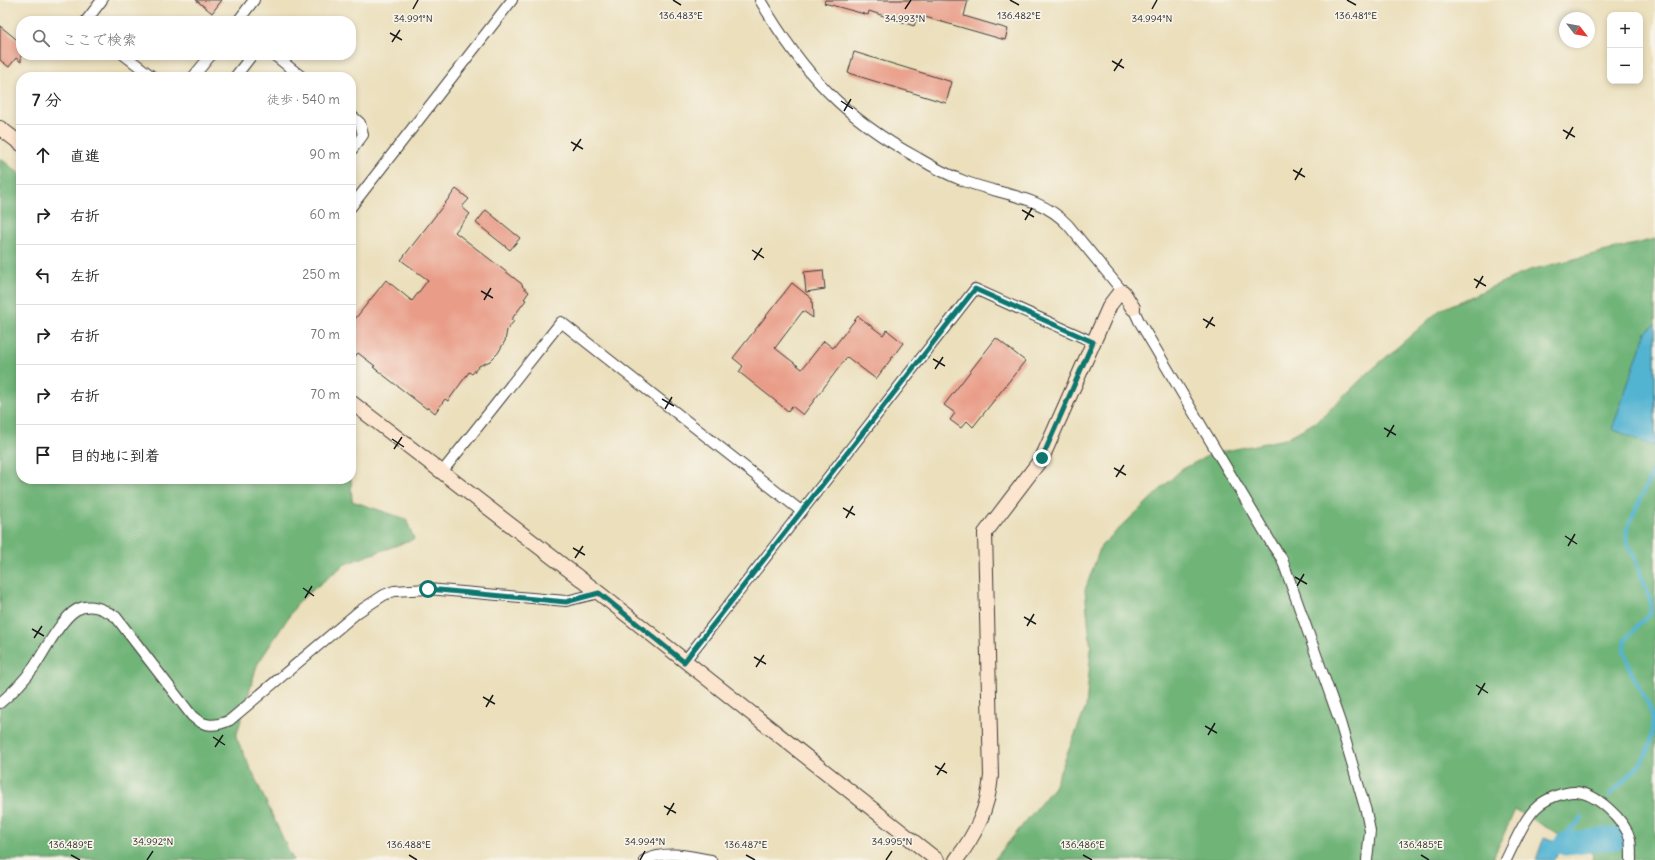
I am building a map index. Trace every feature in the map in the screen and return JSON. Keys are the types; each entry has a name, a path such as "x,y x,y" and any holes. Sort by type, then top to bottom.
{"street":[{"path":"90,16 102,0"},
{"path":"242,16 254,0"},
{"path":"356,201 512,0"},
{"path":"760,0 784,38 812,76 857,120 882,138 944,173 987,189 1043,204 1068,224 1122,292 1133,308 1139,322 1282,559 1340,722 1366,811 1370,831 1367,860"},
{"path":"131,60 146,72"},
{"path":"197,72 207,60"},
{"path":"239,72 248,60"},
{"path":"280,60 296,72"},
{"path":"356,119 360,123 363,135 356,144"},
{"path":"0,128 16,140"},
{"path":"684,662 975,289 1093,342"},
{"path":"956,860 971,839 981,819 988,800 991,776 985,533 1042,458 1110,306 1116,297 1122,292"},
{"path":"442,472 560,322 801,511"},
{"path":"356,406 599,593 684,662 937,860"},
{"path":"0,703 15,691 24,681 68,618 76,611 85,607 103,608 116,617 192,716 201,723 208,726 214,726 230,720 358,612 384,595 394,591 428,589 566,602 599,593"},
{"path":"1506,860 1535,808 1541,803 1570,792 1577,792 1598,801 1618,818 1630,838 1631,860"},
{"path":"645,860 660,854 670,853 711,860"}],"green space":[{"path":"0,158 16,171 16,484 351,484 352,501 406,519 414,539 345,564 299,601 257,665 236,737 293,860 0,860"},
{"path":"1655,239 1655,860 1592,860 1593,853 1515,810 1492,860 994,860 1054,787 1086,707 1091,650 1085,590 1101,546 1181,470 1211,454 1285,439 1319,420 1368,373 1440,310 1530,270"}],"water":[{"path":"1655,324 1655,447 1612,429 1646,332"},
{"path":"1544,837 1565,844 1553,860 1536,860"}],"building":[{"path":"196,0 222,0 212,13"},
{"path":"825,0 968,0 964,16 1008,29 1005,40 918,15 914,26 869,11 868,15 824,3"},
{"path":"0,26 16,39 16,58 9,67 0,60"},
{"path":"854,52 952,82 946,103 848,73"},
{"path":"456,189 469,199 462,207 470,214 455,232 523,285 522,286 529,292 524,299 526,300 511,320 514,321 507,330 505,341 498,353 490,361 479,366 472,374 469,372 448,401 445,399 435,413 428,407 427,409 373,367 375,366 358,353 356,355 356,318 386,280 412,301 428,280 401,260"},
{"path":"486,210 520,238 510,250 476,223"},
{"path":"823,270 825,289 806,292 804,272"},
{"path":"792,283 812,299 813,318 803,311 775,348 802,369 824,341 833,348 858,316 883,335 887,330 903,343 876,379 847,357 803,415 792,406 788,411 739,372 743,366 733,358"},
{"path":"996,338 1025,361 973,427 967,421 961,428 950,420 955,413 944,405"}],"waterway":[{"path":"1610,795 1642,762 1650,745 1653,718 1649,706 1632,674 1624,650 1625,641 1630,634 1650,614 1651,602 1634,556 1627,542 1626,532 1655,466"},
{"path":"1559,841 1582,818"},
{"path":"1565,844 1616,838"}],"route":[{"path":"428,589 566,602 599,593 684,662 975,289 1093,342 1042,458"}]}
